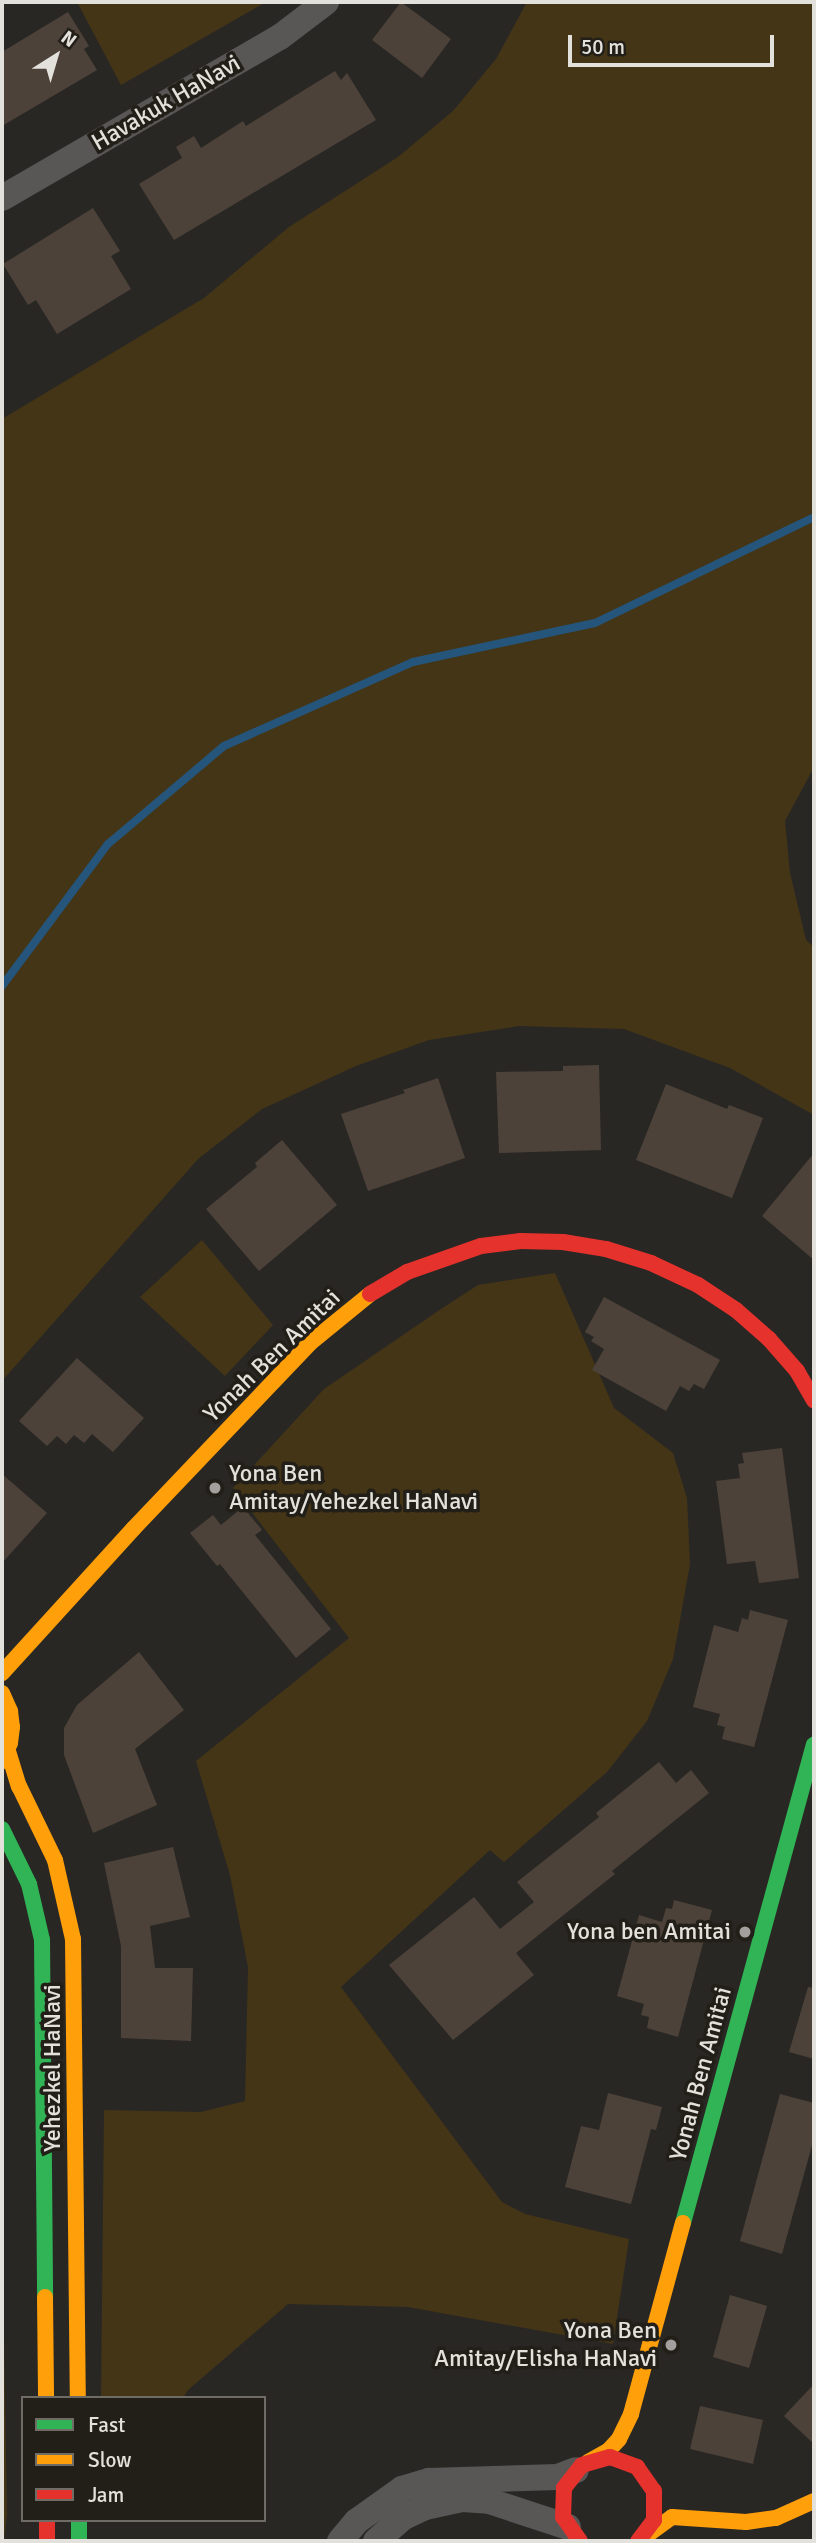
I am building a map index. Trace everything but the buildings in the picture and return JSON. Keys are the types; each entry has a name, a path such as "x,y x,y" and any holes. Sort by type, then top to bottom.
{"street":[{"name":"Havakuk HaNavi","path":"2,198 280,37 326,2"},
{"name":"Yonah Ben Amitai","path":"2,1673 142,1519 310,1343 372,1292 407,1272 443,1257 508,1243 563,1242 606,1249 652,1263 698,1285 736,1310 769,1339 797,1371 814,1400"},
{"path":"2,1693 12,1718 5,1756"},
{"name":"Yonah Ben Amitai","path":"582,2466 608,2451 619,2439 631,2414 814,1745"},
{"name":"Yehezkel HaNavi","path":"5,1756 57,1867 74,1946 78,2396"},
{"name":"Yehezkel HaNavi","path":"2,1829 27,1877 42,1940 46,2396"},
{"name":"Yonah Ben Amitai","path":"631,2414 634,2455 651,2484"},
{"path":"340,2541 357,2521 402,2489 429,2481 558,2477 603,2457 617,2458 638,2467 668,2508 680,2516"},
{"path":"573,2535 562,2510 562,2495 582,2466"},
{"path":"638,2541 654,2520 656,2505 651,2484"},
{"path":"376,2541 404,2517 425,2507 462,2499 500,2504 573,2535"},
{"path":"638,2541 665,2519 680,2516 746,2522 776,2518 814,2501"},
{"path":"47,2522 47,2541"},
{"path":"79,2522 79,2541"}],"shaded area":[{"path":"77,2 266,2 121,85"},
{"path":"527,2 814,2 814,767 785,821 790,873 806,940 814,947 814,1115 730,1068 624,1029 519,1026 429,1040 356,1066 262,1109 198,1159 2,1381 2,419 204,298 289,227 398,157 453,111 496,59"},
{"path":"202,1240 273,1325 225,1376 140,1297"},
{"path":"555,1273 614,1408 673,1453 687,1498 690,1564 673,1659 647,1721 607,1772 504,1862 490,1850 341,1987 502,2202 525,2214 629,2239 613,2344 408,2307 288,2304 184,2396 101,2396 104,2110 201,2112 245,2101 248,1967 230,1875 196,1761 349,1638 233,1488 324,1389 478,1285"},
{"path":"2,2218 7,2514 4,2541 2,2541"}],"waterway":[{"path":"2,986 108,844 224,746 413,662 595,623 814,517"}],"traffic: fast":[{"path":"683,2223 814,1745"},
{"path":"2,1829 29,1884 42,1940 45,2297"},
{"path":"79,2522 79,2541"}],"traffic: slow":[{"path":"2,1673 133,1529 310,1343 370,1294"},
{"path":"2,1693 10,1711 12,1727 10,1743 2,1761"},
{"path":"8,1751 19,1786 55,1860 73,1939 78,2396"},
{"path":"588,2462 608,2451 619,2439 631,2414 683,2223"},
{"path":"45,2297 46,2396"},
{"path":"639,2541 672,2517 746,2522 776,2518 814,2501"}],"traffic: jam":[{"path":"370,1294 407,1272 481,1246 521,1241 563,1242 606,1249 651,1263 698,1285 736,1310 769,1339 797,1371 814,1400"},
{"path":"580,2541 563,2517 564,2488 582,2465 610,2457 637,2467 654,2491 654,2520 638,2541"},
{"path":"47,2522 47,2541"}],"place":[{"name":"Yona Ben Amitay/Yehezkel HaNavi","path":"215,1488"},
{"name":"Yona ben Amitai","path":"745,1932"},
{"name":"Yona Ben Amitay/Elisha HaNavi","path":"671,2345"}]}
